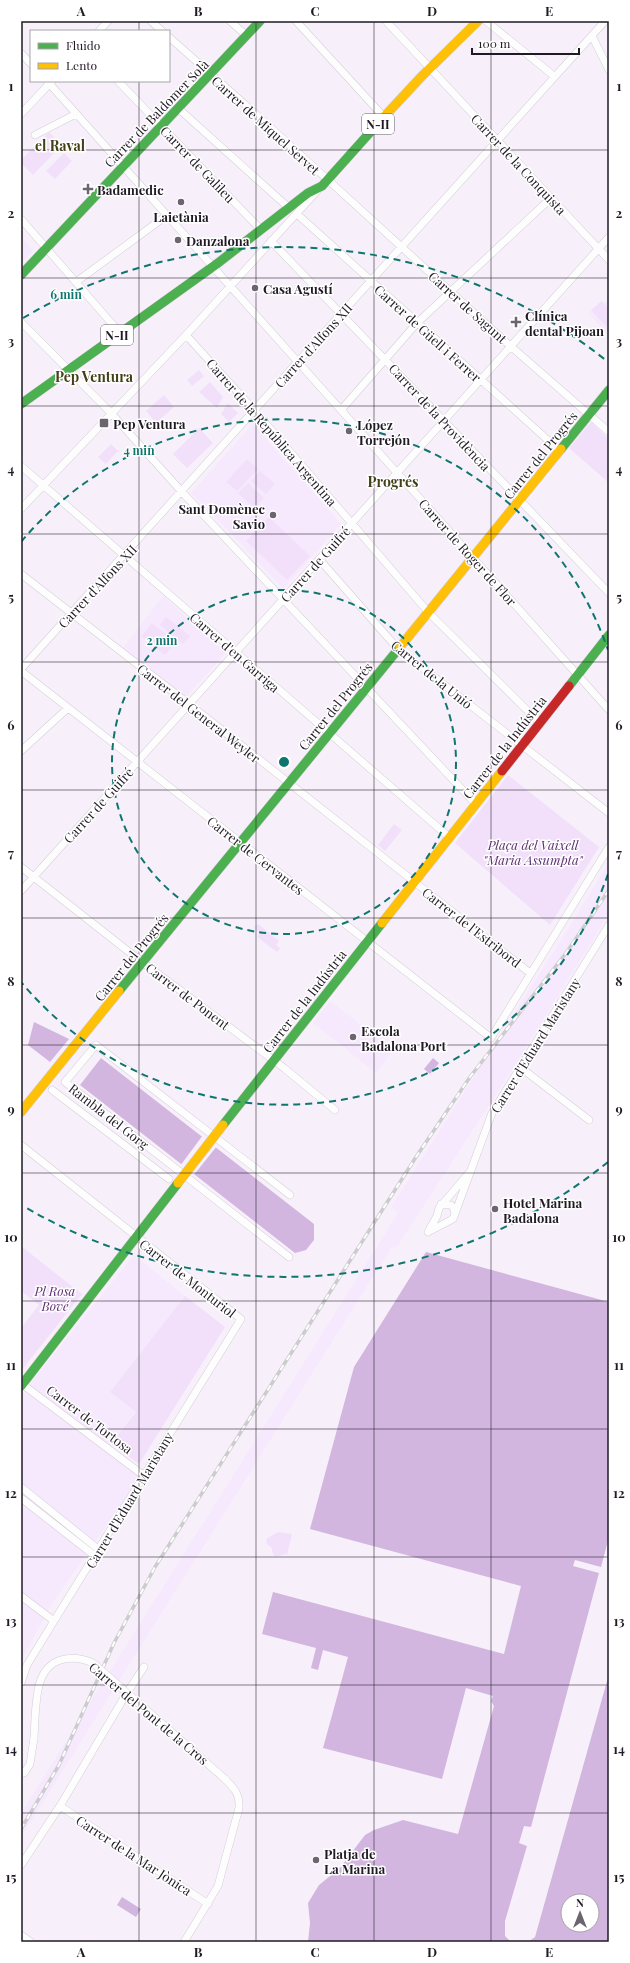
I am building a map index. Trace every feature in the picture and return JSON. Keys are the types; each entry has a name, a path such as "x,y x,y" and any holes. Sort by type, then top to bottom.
{"street":[{"path":"100,30 108,21"},
{"path":"151,21 161,30"},
{"path":"230,21 247,36"},
{"name":"Carrer de Baldomer Solà","path":"21,275 211,75 260,21"},
{"path":"296,21 384,117"},
{"name":"Carrer de la Conquista","path":"386,21 609,260"},
{"name":"N-II","path":"21,404 214,266 261,230 293,211 325,183 430,68 478,21"},
{"path":"486,21 554,76"},
{"name":"Carrer d'Alfons XII","path":"21,670 605,21"},
{"path":"592,36 609,70"},
{"name":"Carrer de Miquel Servet","path":"170,38 249,108 325,183"},
{"path":"21,53 30,63"},
{"path":"21,114 49,82"},
{"name":"Carrer de Roger de Flor","path":"49,82 166,216 214,266 297,362 609,710"},
{"name":"Carrer de Galileu","path":"119,82 261,230"},
{"name":"Carrer de Güell i Ferrer","path":"179,109 560,451"},
{"path":"34,135 76,114"},
{"name":"Carrer de Sagunt","path":"325,183 402,246 511,347 609,432"},
{"path":"341,410 417,323 551,198"},
{"path":"21,509 186,335 271,241 293,211"},
{"path":"76,282 166,216"},
{"path":"21,219 45,249 120,333"},
{"name":"Carrer de Guifré","path":"21,891 609,237"},
{"name":"Carrer de la Providència","path":"271,241 340,315 444,420 519,501 609,593"},
{"path":"21,322 111,413 182,492 475,804"},
{"name":"Carrer de la República Argentina","path":"186,335 255,411 429,612 539,722"},
{"name":"Carrer del Progrés","path":"21,1112 609,390"},
{"name":"Carrer d'en Garriga","path":"21,466 449,837"},
{"name":"Carrer de la Unió","path":"319,559 398,649 609,813"},
{"name":"Carrer del General Weyler","path":"21,574 415,882"},
{"name":"Carrer de la Indústria","path":"21,1384 135,1236 173,1181 223,1125 609,635"},
{"name":"Carrer de Cervantes","path":"21,670 366,942 491,1038 530,973"},
{"path":"21,752 68,708"},
{"path":"530,973 553,939 609,847"},
{"name":"Carrer de Ponent","path":"21,867 143,962 274,1060 335,1110"},
{"name":"Carrer de l'Estribord","path":"415,882 530,973"},
{"name":"Carrer d'Eduard Maristany","path":"455,1214 492,1114 609,926"},
{"name":"Rambla del Gorg","path":"289,1256 65,1082 96,1045 290,1195"},
{"path":"520,1067 589,1120"},
{"path":"52,1090 173,1181"},
{"name":"Carrer de Monturiol","path":"21,1145 241,1319"},
{"name":"Carrer d'Eduard Maristany","path":"441,1204 472,1170"},
{"path":"441,1204 451,1205 454,1208 455,1214 449,1223 428,1232 441,1204"},
{"path":"436,1216 441,1222 449,1223"},
{"name":"Carrer d'Eduard Maristany","path":"21,1683 24,1663 54,1621 241,1319"},
{"name":"Carrer de Tortosa","path":"21,1384 143,1475"},
{"path":"21,1487 98,1549"},
{"path":"21,1498 95,1556"},
{"path":"21,1596 54,1621"},
{"name":"Carrer del Pont de la Cros","path":"21,1774 24,1773 30,1764 40,1682 46,1670 56,1662 67,1658 81,1658 93,1663 236,1790 240,1800 239,1808 218,1886 184,1942"},
{"path":"21,1865 60,1806 125,1696 144,1667"},
{"name":"Carrer de la Mar Jònica","path":"60,1806 208,1904"},
{"path":"21,1935 31,1942"}],"shaded area":[{"path":"21,236 33,251 21,264"},
{"path":"609,299 609,331 607,333 588,313 601,300 604,303"},
{"name":"Sant Domènec Savio","path":"253,424 341,524 283,589 191,493"},
{"path":"163,596 226,653 186,697 123,648"},
{"path":"609,862 609,914 517,1062 397,1247 391,1248 21,1837 21,1813 398,1213 391,1207"},
{"name":"Escola Badalona Port","path":"330,1001 393,1050 376,1073 313,1023"},
{"path":"34,1022 69,1039 50,1062 28,1045"},
{"path":"101,1058 314,1224 314,1240 306,1250 295,1253 80,1085"},
{"path":"433,1058 439,1063 430,1074 424,1069"},
{"path":"426,1252 609,1302 609,1537 601,1567 575,1560 573,1566 599,1573 531,1827 524,1826 519,1843 527,1846 505,1921 505,1936 511,1942 308,1942 310,1923 308,1903 319,1885 340,1868 365,1835 374,1830 403,1820 458,1834 494,1706 491,1701 493,1696 466,1688 442,1779 323,1748 348,1657 323,1650 318,1670 311,1668 316,1648 262,1634 273,1592 504,1654 521,1586 310,1529 354,1367"},
{"path":"134,1255 185,1296 110,1392 135,1412 106,1449 141,1476 51,1605 21,1661 21,1395"},
{"path":"609,1674 609,1942 528,1942 535,1937"},
{"path":"122,1897 141,1909 136,1917 117,1905"}],"green space":[{"path":"49,132 62,145 33,175 21,163 21,160"},
{"path":"64,153 72,161 55,179 46,171"},
{"path":"602,301 609,309 608,328 591,310"},
{"path":"199,370 204,376 192,386 187,380"},
{"path":"210,382 223,397 217,408 199,392"},
{"path":"164,395 174,407 156,423 146,411"},
{"path":"228,403 238,413 229,422 221,414"},
{"path":"591,422 609,439 609,483 569,448"},
{"path":"199,428 213,443 187,468 173,454"},
{"path":"111,444 118,451 106,464 98,457"},
{"path":"247,459 258,469 237,491 226,482"},
{"path":"260,471 275,484 266,494 251,481"},
{"path":"248,483 264,498 254,508 238,493"},
{"path":"269,517 310,556 287,580 246,541"},
{"path":"166,617 190,636 183,644 160,625"},
{"path":"152,623 176,642 165,655 141,636"},
{"name":"Plaça del Vaixell \"Maria Assumpta\"","path":"508,775 599,847 550,925 455,843"},
{"path":"394,824 402,830 385,851 378,845"},
{"path":"258,924 279,941 276,945 280,948 277,952 257,937 260,933 254,928"},
{"name":"Pl Rosa Bové","path":"21,1246 82,1294 21,1371 21,1328 39,1305 21,1291"},
{"path":"185,1296 225,1327 139,1464 111,1443 136,1412 110,1392"},
{"path":"278,1532 292,1534 287,1555 275,1557 272,1552 272,1548 267,1544 266,1539"}],"pier":[{"path":"203,1135 217,1146 193,1176 180,1166"}],"railway":[{"path":"21,1829 59,1765 114,1643 155,1567 416,1157 470,1077 566,953 609,890"}],"traffic: fast":[{"path":"21,275 260,21"},
{"path":"21,404 218,263 308,193 322,186 382,119"},
{"path":"561,449 609,390"},
{"path":"569,686 609,635"},
{"path":"119,991 400,647"},
{"path":"223,1125 382,923"},
{"path":"21,1386 178,1183"}],"traffic: slow":[{"path":"382,119 422,76 478,21"},
{"path":"400,647 561,449"},
{"path":"382,923 502,771"},
{"path":"21,1112 119,991"},
{"path":"178,1183 223,1125"}],"traffic: jam":[{"path":"502,771 569,686"}],"place":[{"name":"Badamedic","path":"88,189"},
{"name":"Laietània","path":"181,202"},
{"name":"Danzalona","path":"178,240"},
{"name":"Casa Agustí","path":"255,288"},
{"name":"Clínica dental Pijoan","path":"516,322"},
{"name":"Pep Ventura","path":"104,423"},
{"name":"López Torrejón","path":"349,431"},
{"name":"Sant Domènec Savio","path":"273,515"},
{"name":"Escola Badalona Port","path":"353,1037"},
{"name":"Hotel Marina Badalona","path":"495,1209"},
{"name":"Platja de La Marina","path":"316,1860"}],"district":[{"name":"el Raval","path":"60,145"},
{"name":"Pep Ventura","path":"94,376"},
{"name":"Progrés","path":"393,481"}]}
